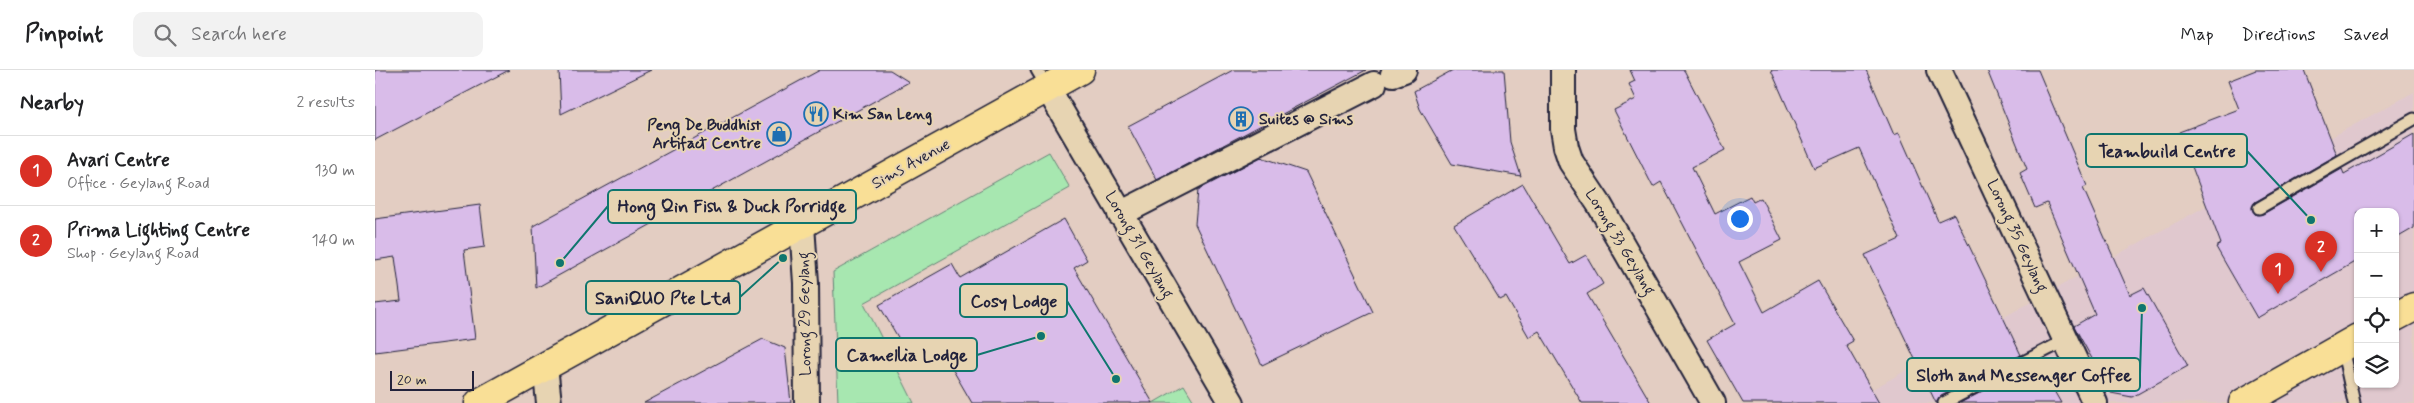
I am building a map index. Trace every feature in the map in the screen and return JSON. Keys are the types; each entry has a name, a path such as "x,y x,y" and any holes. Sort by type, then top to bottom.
{"main road":[{"name":"Sims Avenue","path":"479,403 802,225 1042,78 1080,70"},
{"path":"2399,315 2414,306"},
{"path":"2243,403 2350,343"}],"street":[{"name":"Lorong 33 Geylang","path":"1563,70 1563,129 1571,162 1599,204 1713,403"},
{"name":"Lorong 35 Geylang","path":"1939,70 2095,403"},
{"path":"1120,214 1390,76"},
{"name":"Lorong 31 Geylang","path":"1042,78 1232,403"},
{"name":"Lorong 29 Geylang","path":"802,225 806,283 807,403"},
{"path":"545,366 549,403"}],"lane":[{"path":"2259,208 2414,118"},
{"path":"1944,403 2066,340"},
{"path":"2350,343 2354,403"}],"shaded area":[{"path":"2414,92 2414,403 1847,403"}],"green space":[{"path":"1049,152 1070,188 864,303 914,403 838,403 833,272"},
{"path":"1184,385 1195,403 1153,403"}],"building":[{"path":"375,70 509,70 375,140"},
{"path":"559,70 651,70 561,114"},
{"path":"820,70 890,70 909,82 536,288 533,226"},
{"path":"1233,70 1366,70 1157,180 1128,126"},
{"path":"1453,70 1504,70 1510,142 1521,176 1452,164 1420,109 1414,91"},
{"path":"1630,70 1684,70 1725,150 1692,167 1715,214 1750,196 1753,202 1761,198 1782,240 1739,262 1764,312 1818,281 1853,341 1846,345 1879,403 1743,403 1707,340 1735,324 1661,182 1653,187 1614,110 1636,99 1629,84 1635,81"},
{"path":"1771,70 1866,70 1894,135 1899,133 1938,221 1954,214 2021,355 1941,396 1936,403 1865,255 1900,239 1859,148 1814,168"},
{"path":"1987,70 2038,70 2087,186 2083,188 2130,295 2144,288 2188,366 2132,397 2111,393 2074,326 2095,314 2047,203 2035,208 2020,173 2027,169"},
{"path":"2256,70 2304,70 2337,155 2255,202 2252,208 2256,215 2263,214 2342,169 2344,174 2414,134 2414,228 2399,237 2399,208 2354,208 2354,262 2257,318 2216,247 2221,244 2179,132 2239,109 2228,81"},
{"path":"1261,157 1306,172 1373,312 1262,365 1195,224 1198,190"},
{"path":"1523,184 1570,264 1586,255 1603,284 1587,294 1651,403 1582,403 1539,331 1529,337 1506,297 1500,300 1454,225"},
{"path":"480,205 485,247 464,250 475,339 375,352 375,304 401,301 395,257 375,260 375,219"},
{"path":"1064,219 1087,260 1074,268 1153,403 972,403 939,346 912,361 879,305 952,264 960,278"},
{"path":"763,339 785,348 791,403 644,403"},
{"path":"2038,363 2061,403 1960,403"}],"place":[{"name":"Kim San Leng","path":"816,114"},
{"name":"Suites @ Sims","path":"1241,119"},
{"name":"Peng De Buddhist Artifact Centre","path":"779,134"},
{"name":"Teambuild Centre","path":"2311,220"},
{"name":"SaniQUO Pte Ltd","path":"783,258"},
{"name":"Hong Qin Fish & Duck Porridge","path":"560,263"},
{"name":"Prima Lighting Centre","path":"2321,272"},
{"name":"Avari Centre","path":"2278,294"},
{"name":"Sloth and Messenger Coffee","path":"2142,308"},
{"name":"Camellia Lodge","path":"1041,336"},
{"name":"Cosy Lodge","path":"1116,379"}]}
